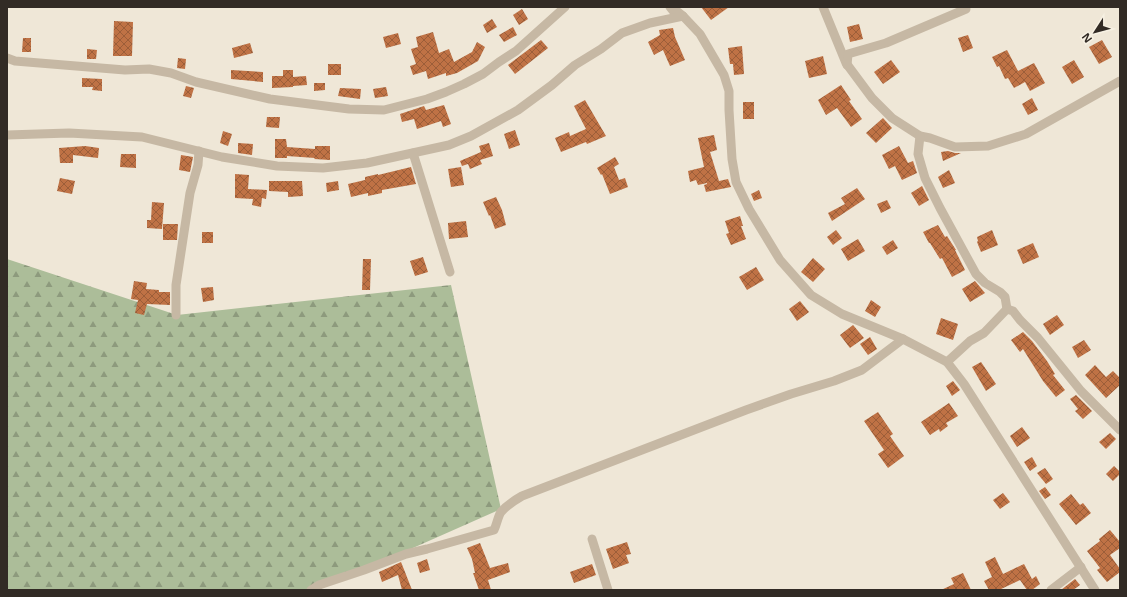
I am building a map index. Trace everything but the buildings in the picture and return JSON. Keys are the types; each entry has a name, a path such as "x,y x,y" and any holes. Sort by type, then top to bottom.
{"street":[{"path":"7,58 15,61 125,70 149,70 171,73 196,82 270,99 349,109 384,110 427,99 464,84 483,74 516,51 565,7"},
{"path":"670,7 674,12 678,12 683,16 700,34 724,75 729,91 732,159 736,182 749,209 780,260 811,295 842,314 903,340 947,362 964,384 1095,590"},
{"path":"823,7 847,65 872,98 892,118 920,136 955,147 988,146 1026,134 1120,81"},
{"path":"847,65 848,54 886,43 966,9"},
{"path":"7,135 69,133 142,137 222,157 277,166 323,168 367,163 449,145 471,136 518,110 552,86 575,65 601,49 622,33 650,23 683,16"},
{"path":"920,136 918,154 925,178 940,208 976,274 985,283 1000,292 1005,297 1007,309"},
{"path":"176,315 176,285 190,193 198,165 199,151"},
{"path":"413,153 450,272"},
{"path":"947,362 970,341 984,333 1007,309"},
{"path":"1007,309 1013,310 1081,391 1120,430"},
{"path":"311,590 319,585 406,554 494,530 500,513 512,502 522,496 746,410 834,381 862,370 903,340"},
{"path":"592,539 608,590"},
{"path":"1051,590 1081,567"}],"green space":[{"path":"7,259 177,315 451,285 501,509 318,590 7,590"}]}
